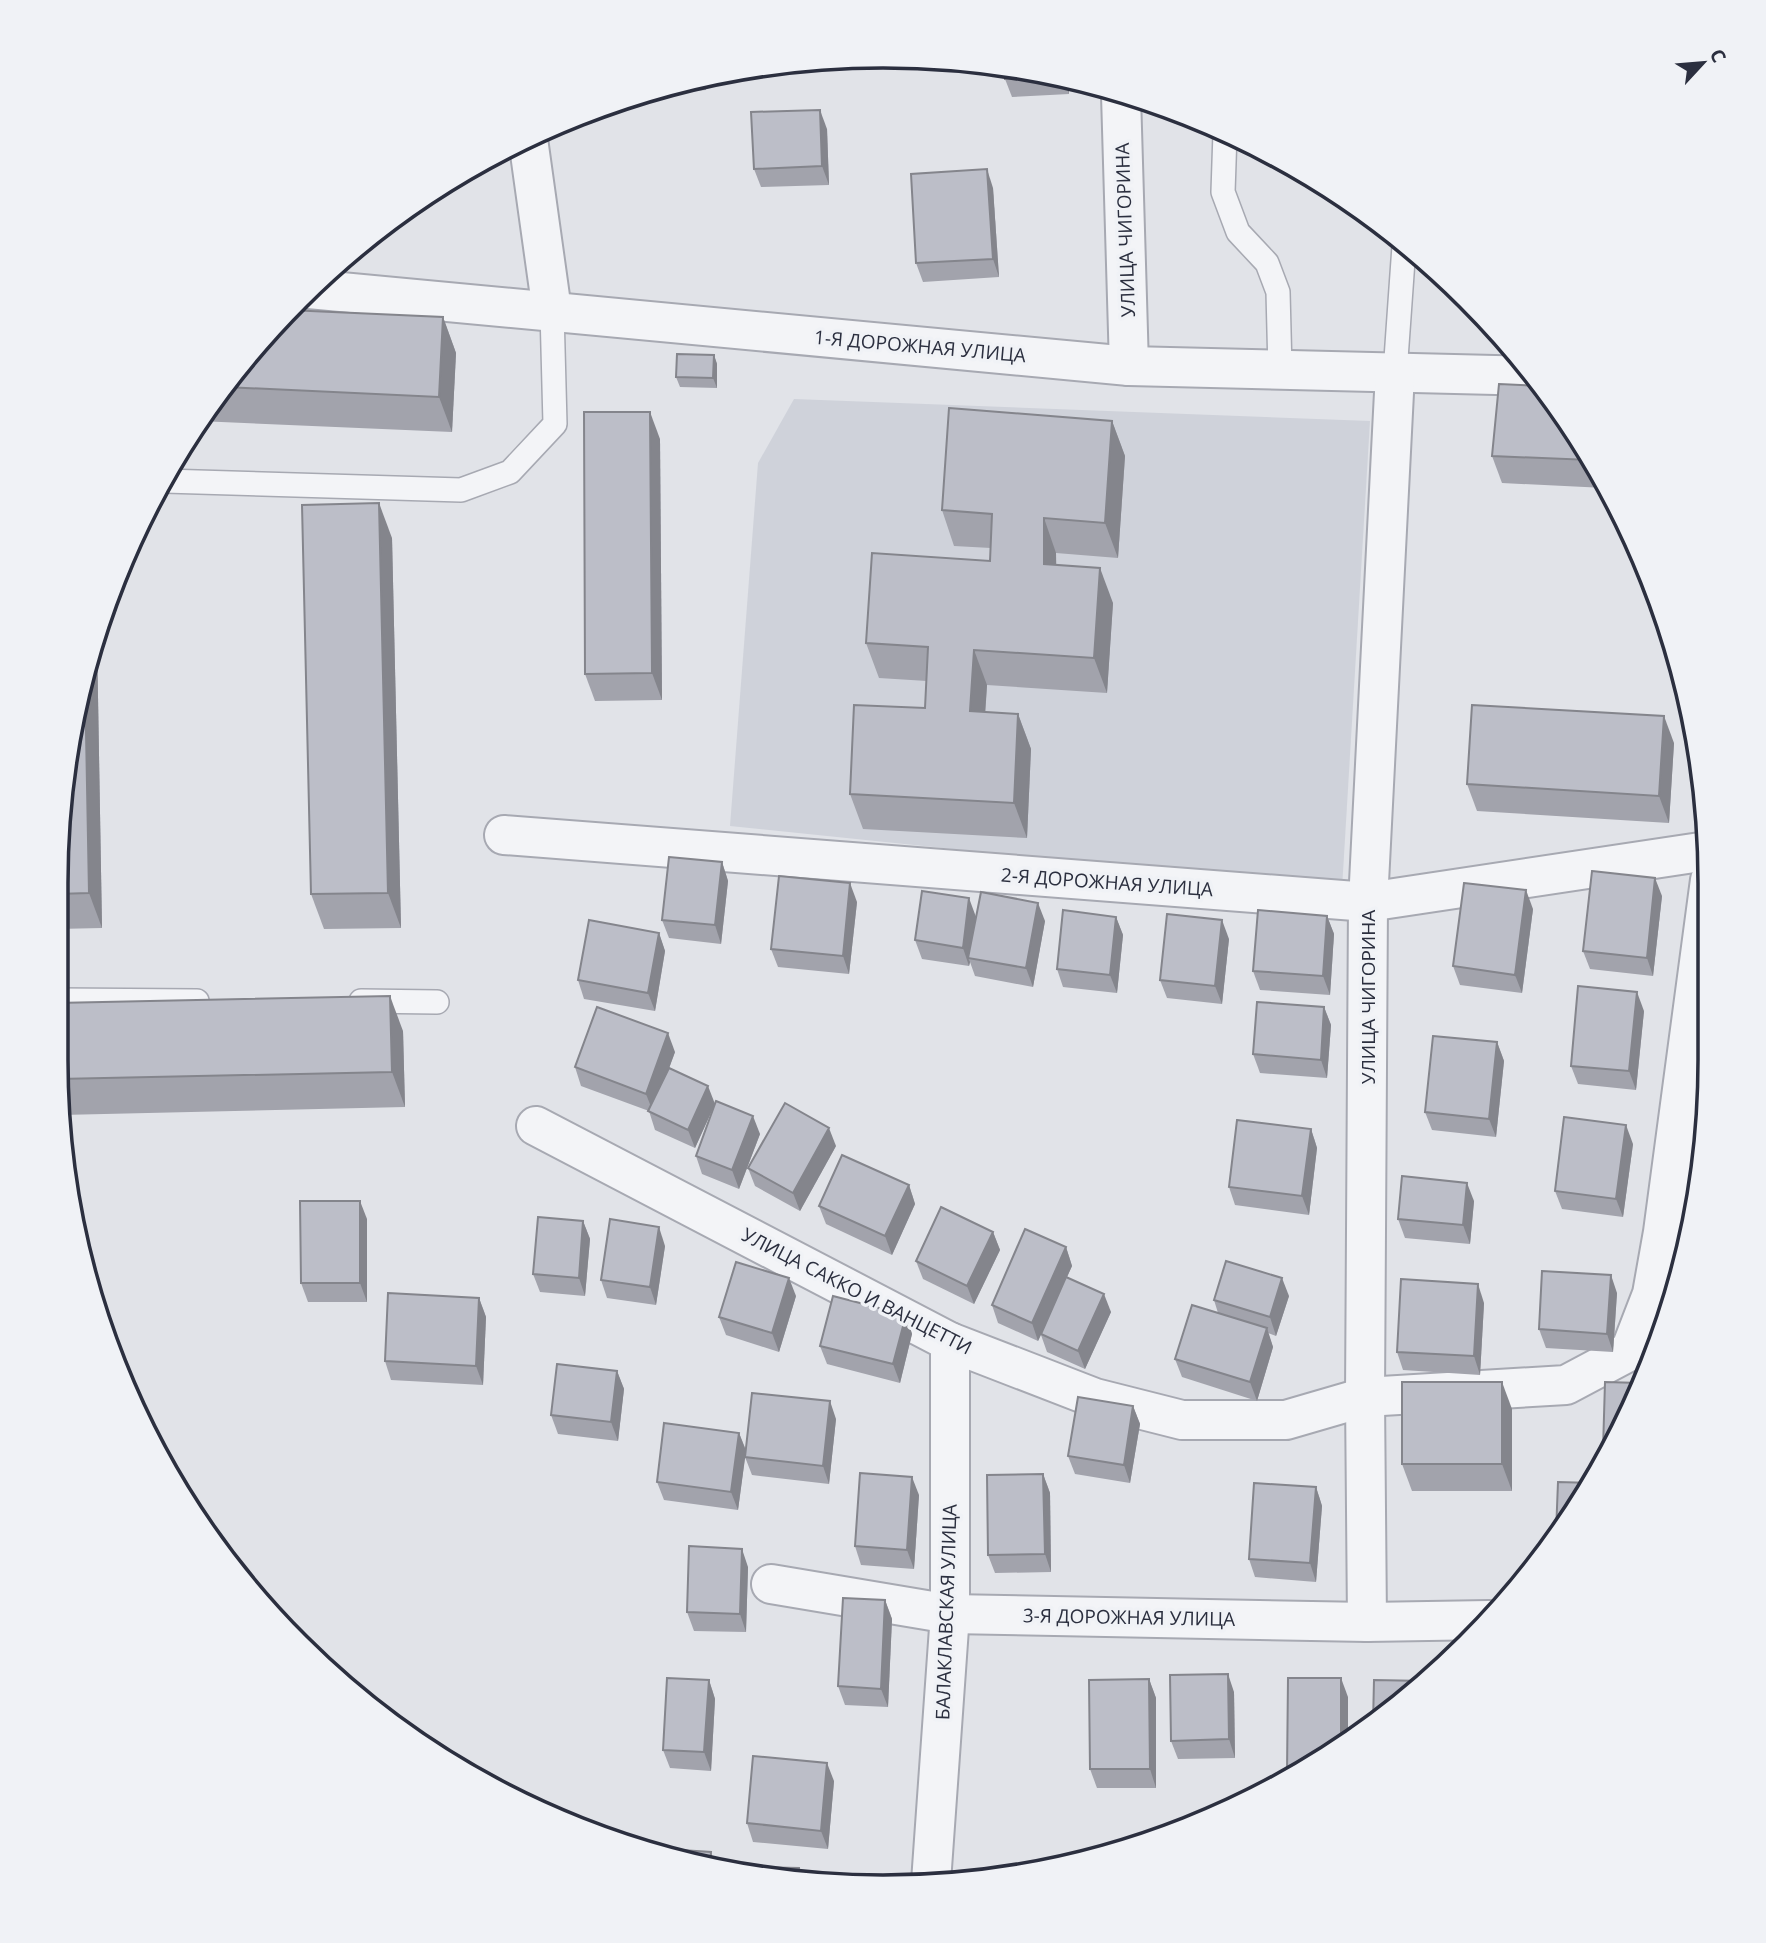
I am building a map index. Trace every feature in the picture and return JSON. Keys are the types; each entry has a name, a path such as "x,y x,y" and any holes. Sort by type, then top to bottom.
{"street":[{"name":"УЛИЦА ЧИГОРИНА","path":"1121,104 1129,366"},
{"path":"529,149 552,311"},
{"name":"1-Я ДОРОЖНАЯ УЛИЦА","path":"324,290 1129,366 1520,376"},
{"name":"УЛИЦА ЧИГОРИНА","path":"1367,1622 1365,1397 1368,902 1395,373"},
{"name":"2-Я ДОРОЖНАЯ УЛИЦА","path":"503,835 1368,902 1697,853"},
{"name":"УЛИЦА САККО И ВАНЦЕТТИ","path":"536,1126 950,1342 1096,1398 1182,1420 1286,1420 1365,1397 1566,1385 1630,1351 1652,1294 1663,1232 1698,970"},
{"name":"БАЛАКЛАВСКАЯ УЛИЦА","path":"932,1873 950,1614 950,1342"},
{"name":"3-Я ДОРОЖНАЯ УЛИЦА","path":"771,1584 950,1614 1367,1622 1474,1620"}],"lane":[{"path":"1225,144 1223,192 1238,232 1267,263 1278,292 1280,370"},
{"path":"1395,373 1403,257"},
{"path":"174,481 461,489 510,472 555,424 552,311"},
{"path":"68,1000 220,1001"},
{"path":"342,1001 437,1002"}],"shaded area":[{"path":"794,399 1370,421 1342,889 730,826 758,463"}],"building":[{"path":"820,110 822,166 754,169 751,112"},
{"path":"987,169 993,259 916,263 911,174"},
{"path":"303,311 443,317 439,397 237,388"},
{"path":"677,354 714,355 713,378 676,377"},
{"path":"1499,384 1528,385 1579,460 1492,456"},
{"path":"949,408 1112,421 1105,523 1044,518 1044,564 1100,568 1094,658 974,650 970,711 1018,714 1014,803 850,794 854,705 925,708 928,647 866,643 872,553 990,561 992,514 942,510"},
{"path":"584,412 650,412 652,673 585,674"},
{"path":"379,503 388,893 311,894 302,505"},
{"path":"1472,705 1664,716 1659,796 1467,784"},
{"path":"86,716 89,893 68,894 75,777"},
{"path":"669,857 722,862 715,925 662,920"},
{"path":"1592,871 1655,878 1647,958 1583,951"},
{"path":"779,876 850,883 843,956 771,949"},
{"path":"1464,883 1526,890 1515,975 1453,966"},
{"path":"922,891 969,898 963,948 915,940"},
{"path":"981,892 1038,903 1026,968 968,958"},
{"path":"1063,910 1116,917 1110,975 1057,969"},
{"path":"1258,910 1327,916 1323,976 1253,971"},
{"path":"1167,914 1222,920 1215,986 1160,980"},
{"path":"589,920 659,933 648,993 578,980"},
{"path":"1578,986 1637,992 1629,1071 1571,1066"},
{"path":"390,996 392,1072 69,1079 68,1003"},
{"path":"1257,1002 1324,1007 1321,1060 1253,1054"},
{"path":"597,1007 668,1033 646,1094 575,1067"},
{"path":"1433,1036 1497,1042 1489,1119 1425,1112"},
{"path":"669,1068 708,1086 688,1130 648,1111"},
{"path":"716,1101 753,1116 732,1170 696,1156"},
{"path":"785,1103 829,1128 793,1193 748,1168"},
{"path":"1564,1117 1626,1125 1616,1199 1555,1191"},
{"path":"1237,1120 1311,1129 1302,1196 1229,1187"},
{"path":"842,1155 909,1185 885,1236 819,1206"},
{"path":"1402,1176 1467,1183 1463,1225 1398,1219"},
{"path":"300,1201 360,1201 360,1283 301,1283"},
{"path":"941,1207 993,1232 967,1286 916,1261"},
{"path":"538,1217 583,1221 579,1278 533,1274"},
{"path":"610,1219 659,1227 650,1287 601,1280"},
{"path":"1025,1229 1066,1247 1032,1323 992,1305"},
{"path":"1226,1261 1282,1278 1270,1317 1214,1300"},
{"path":"736,1262 789,1278 772,1333 719,1317"},
{"path":"1542,1271 1611,1275 1607,1334 1539,1329"},
{"path":"1066,1277 1104,1294 1078,1351 1041,1334"},
{"path":"1401,1279 1478,1284 1474,1356 1397,1352"},
{"path":"388,1293 479,1298 476,1366 385,1361"},
{"path":"833,1296 906,1315 893,1364 820,1346"},
{"path":"1192,1305 1267,1328 1250,1382 1175,1359"},
{"path":"557,1364 617,1371 611,1422 551,1415"},
{"path":"1402,1382 1502,1382 1502,1464 1402,1464"},
{"path":"1605,1382 1631,1383 1614,1420 1603,1440"},
{"path":"752,1393 830,1401 823,1466 745,1457"},
{"path":"1078,1397 1133,1406 1124,1465 1068,1456"},
{"path":"664,1423 739,1433 731,1492 657,1482"},
{"path":"860,1473 912,1477 907,1550 855,1546"},
{"path":"1043,1474 1045,1554 988,1555 987,1475"},
{"path":"1558,1482 1579,1483 1560,1513 1557,1518"},
{"path":"1254,1483 1316,1487 1310,1563 1249,1559"},
{"path":"689,1546 742,1549 740,1614 687,1612"},
{"path":"843,1598 885,1600 881,1689 838,1686"},
{"path":"1228,1674 1229,1739 1171,1741 1170,1675"},
{"path":"667,1678 709,1680 704,1752 663,1750"},
{"path":"1288,1678 1341,1678 1341,1733 1287,1768"},
{"path":"1149,1679 1150,1769 1090,1769 1089,1680"},
{"path":"1374,1680 1410,1681 1379,1706 1373,1710"},
{"path":"753,1756 827,1763 821,1831 747,1823"},
{"path":"687,1850 711,1852 711,1856"}]}
